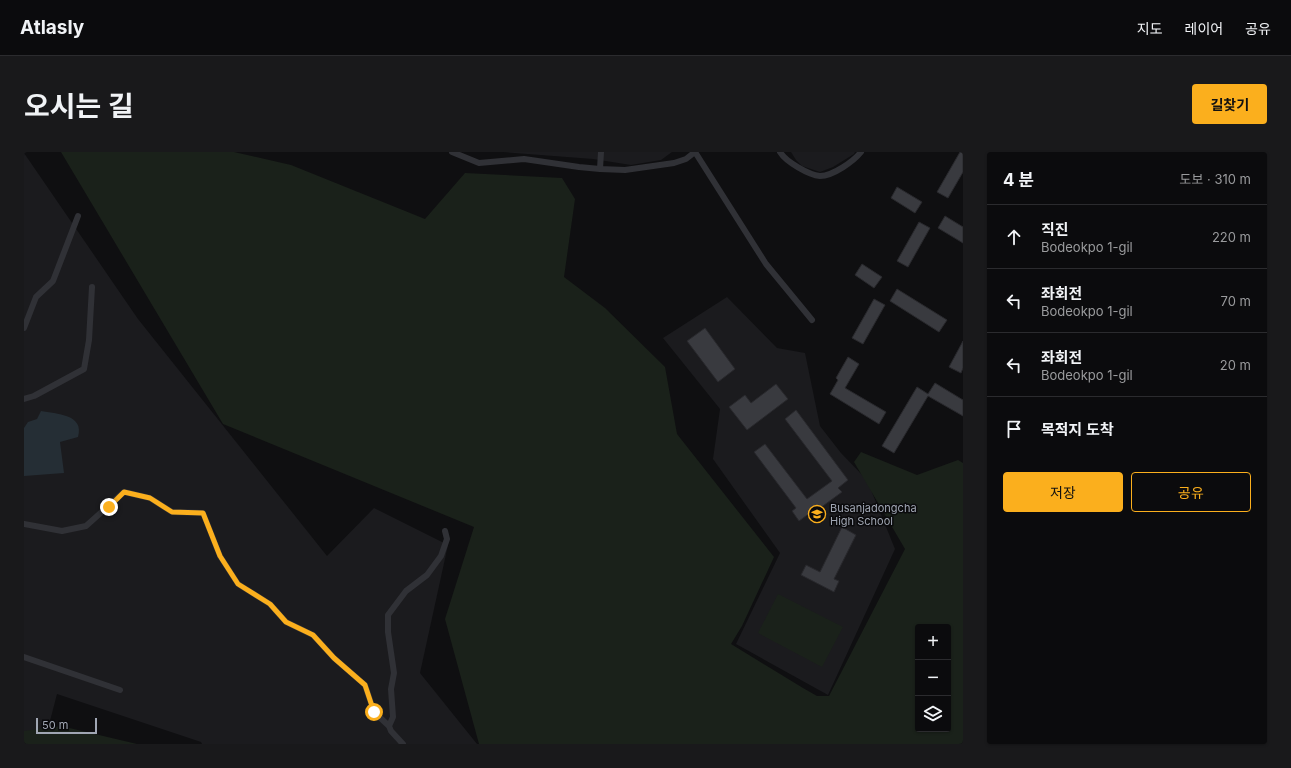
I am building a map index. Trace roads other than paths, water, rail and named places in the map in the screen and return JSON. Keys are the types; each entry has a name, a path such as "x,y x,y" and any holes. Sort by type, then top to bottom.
{"street":[{"path":"452,152 479,163 524,159 600,169 625,170 674,163 686,159 695,152 766,264 812,320"},
{"path":"600,169 601,152"},
{"path":"780,152 795,166 809,173 821,176 833,173 855,159 861,152"},
{"path":"24,328 36,298 53,282 78,216"},
{"path":"24,399 34,396 84,369 92,288"},
{"path":"24,524 62,531 86,526 124,492 150,498 172,512 203,513 220,556 238,584 270,604 286,622 313,635 334,658 365,685 374,712 389,726 391,731 403,744"},
{"path":"389,726 394,717 391,689 394,673 388,632 388,614 406,591 428,575 441,556 447,539 445,531"},
{"path":"24,657 120,690"}],"place":[{"name":"Busanjadongcha High School","path":"817,514"}]}
